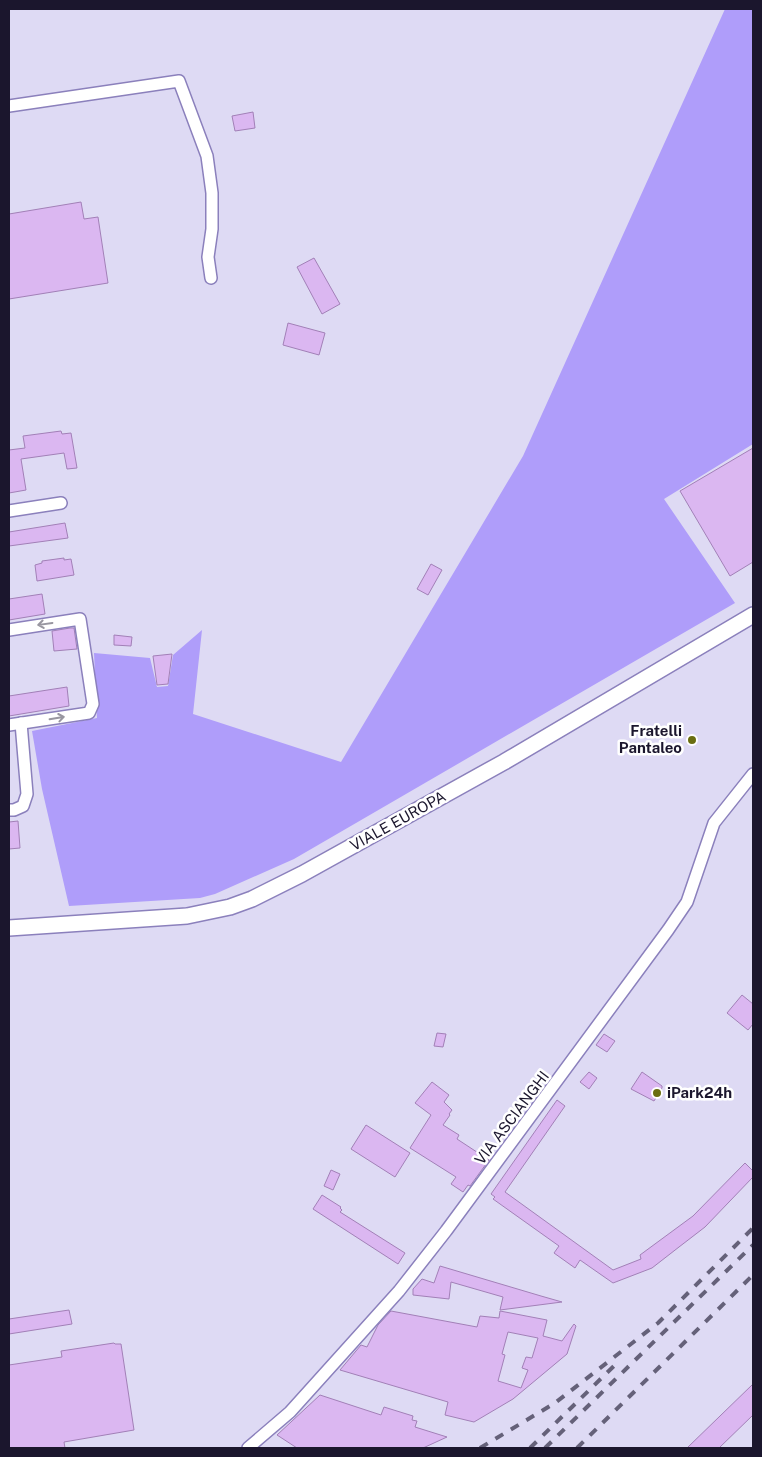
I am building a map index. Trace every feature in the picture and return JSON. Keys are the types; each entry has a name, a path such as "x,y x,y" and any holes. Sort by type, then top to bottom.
{"main road":[{"name":"VIALE EUROPA","path":"9,928 187,916 230,907 252,899 302,874 504,762 753,615"}],"street":[{"path":"9,106 180,81 207,156 212,193 212,229 208,257 211,278"},
{"path":"9,511 61,503"},
{"path":"9,630 80,619 93,704 89,713 9,725"},
{"path":"9,810 23,806 27,794 21,723"},
{"name":"VIA ASCIANGHI","path":"248,1448 290,1412 398,1291 452,1224 687,902 714,823 753,774"}],"shaded area":[{"path":"725,9 753,9 753,444 664,499 735,603 294,859 215,894 200,898 69,906 42,789 32,731 97,718 94,653 150,658 157,687 168,686 173,655 202,630 193,714 341,762 523,456"}],"building":[{"path":"253,112 255,128 235,131 232,116"},
{"path":"81,202 84,219 98,217 108,283 9,299 9,214"},
{"path":"314,258 340,304 322,314 297,267"},
{"path":"288,323 325,333 319,355 283,345"},
{"path":"61,431 62,434 71,433 77,468 67,469 64,453 21,459 26,490 9,493 9,450 25,448 23,436"},
{"path":"753,448 753,562 730,576 680,491"},
{"path":"65,523 68,538 9,546 9,532"},
{"path":"64,558 64,560 71,559 74,575 37,581 35,565 42,563 42,561"},
{"path":"431,564 442,570 428,595 417,589"},
{"path":"42,594 45,614 9,620 9,599"},
{"path":"74,628 77,649 54,651 52,631"},
{"path":"114,635 132,637 131,646 114,645"},
{"path":"172,654 168,684 157,685 153,656"},
{"path":"67,687 69,706 9,716 9,696"},
{"path":"18,821 20,848 9,849 9,822"},
{"path":"742,995 753,1004 753,1024 748,1030 727,1013"},
{"path":"437,1033 446,1034 443,1047 434,1046"},
{"path":"604,1034 615,1041 607,1052 596,1045"},
{"path":"589,1072 597,1078 589,1089 580,1082"},
{"path":"642,1072 662,1086 654,1101 631,1089"},
{"path":"432,1082 449,1095 444,1102 452,1110 443,1125 459,1135 457,1139 489,1160 470,1186 468,1185 463,1192 451,1184 456,1177 410,1148 431,1115 415,1103"},
{"path":"557,1100 565,1106 505,1192 613,1270 641,1259 640,1255 693,1216 745,1163 753,1171 753,1177 705,1227 652,1268 613,1283 580,1260 575,1268 554,1253 559,1246 493,1199 495,1197 491,1194"},
{"path":"366,1125 410,1153 395,1177 351,1149"},
{"path":"331,1170 340,1174 333,1190 324,1186"},
{"path":"322,1195 341,1207 342,1210 340,1212 405,1253 398,1264 313,1209"},
{"path":"440,1266 562,1302 500,1310 503,1297 451,1282 449,1299 413,1295 413,1289 422,1279 434,1283"},
{"path":"69,1310 72,1324 9,1334 9,1319"},
{"path":"391,1311 477,1327 480,1316 499,1318 500,1311 547,1320 543,1336 562,1341 574,1324 576,1326 567,1354 513,1399 474,1422 445,1415 448,1402 340,1370 361,1345 367,1347 378,1325","holes":["508,1332 538,1338 532,1358 526,1357 522,1368 528,1370 521,1388 498,1381 505,1355 502,1354"]},
{"path":"114,1343 121,1344 134,1430 64,1442 65,1448 9,1448 9,1365 62,1357 61,1351"},
{"path":"753,1384 753,1415 719,1448 687,1448"},
{"path":"320,1395 381,1415 384,1407 413,1416 412,1420 417,1421 415,1427 447,1437 423,1448 297,1448 277,1435"}],"railway":[{"path":"480,1448 555,1403 658,1323 753,1228"},
{"path":"545,1448 753,1245"},
{"path":"577,1448 753,1275"},
{"path":"530,1448 619,1361"}],"place":[{"name":"Fratelli Pantaleo","path":"692,740"},
{"name":"iPark24h","path":"657,1093"}]}
